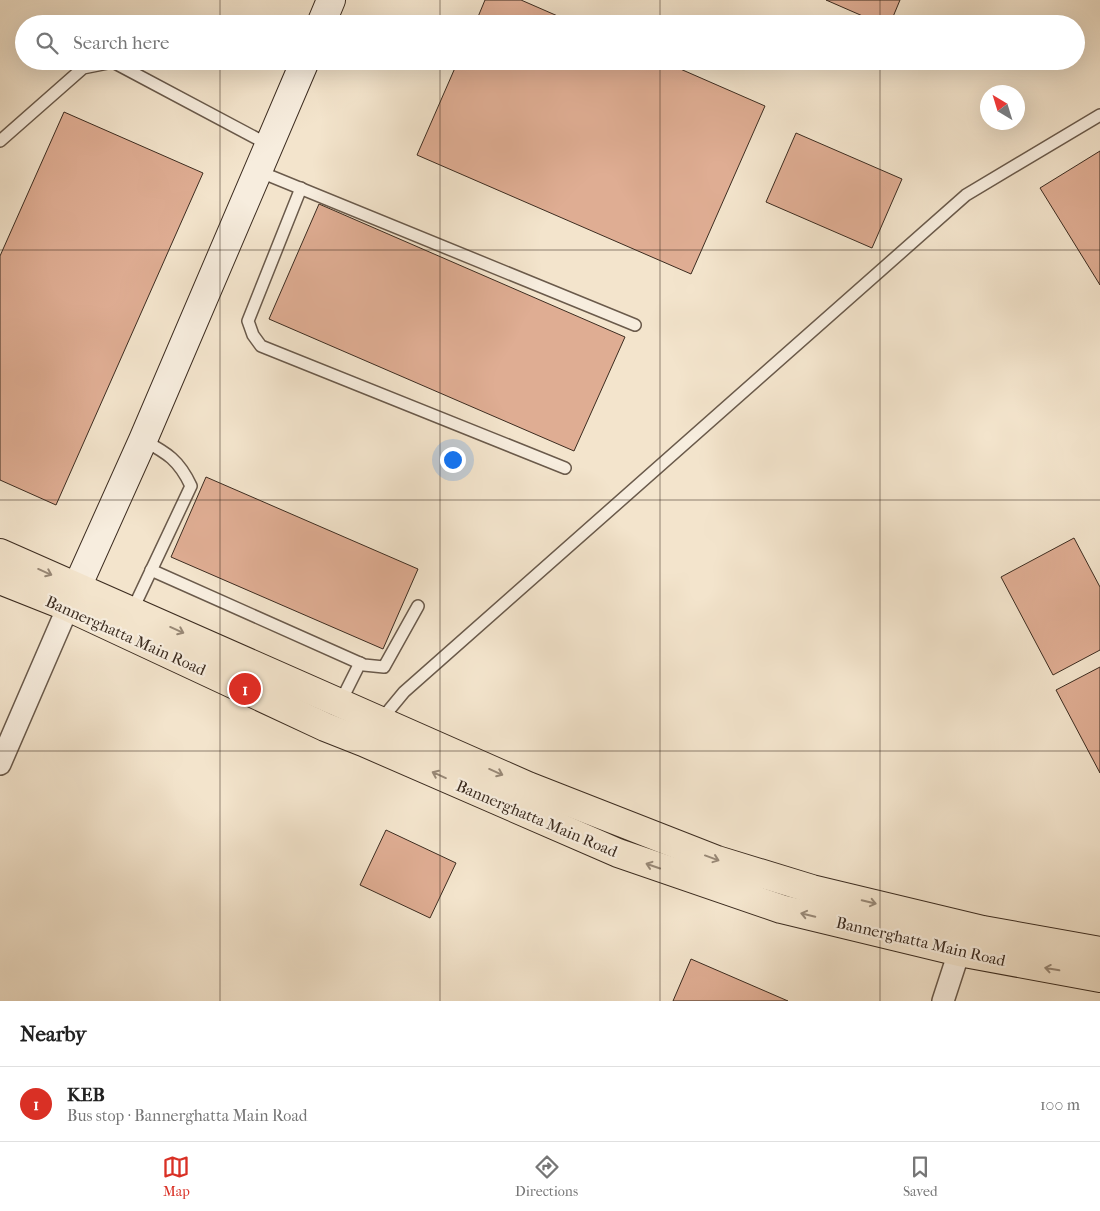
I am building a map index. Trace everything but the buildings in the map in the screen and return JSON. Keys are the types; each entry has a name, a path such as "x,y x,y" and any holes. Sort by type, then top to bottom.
{"main road":[{"path":"0,553 72,597 132,611 528,786 717,860 812,889 964,925 1100,951"},
{"name":"Bannerghatta Main Road","path":"0,580 72,597 325,727 618,853 781,909 959,952 1100,978"}],"street":[{"path":"325,15 331,0"},
{"path":"0,764 301,70"},
{"path":"943,1001 959,952"}],"lane":[{"path":"0,141 81,70"},
{"path":"127,70 269,145"},
{"path":"380,721 404,692 966,195 1100,115"},
{"path":"258,171 635,325"},
{"path":"301,188 248,320 253,335 261,346 565,468"},
{"path":"132,611 191,486 183,470 165,452 142,440"},
{"path":"151,570 360,663 384,667 418,606"},
{"path":"340,703 360,663"}],"place":[{"name":"KEB","path":"245,689"}]}
